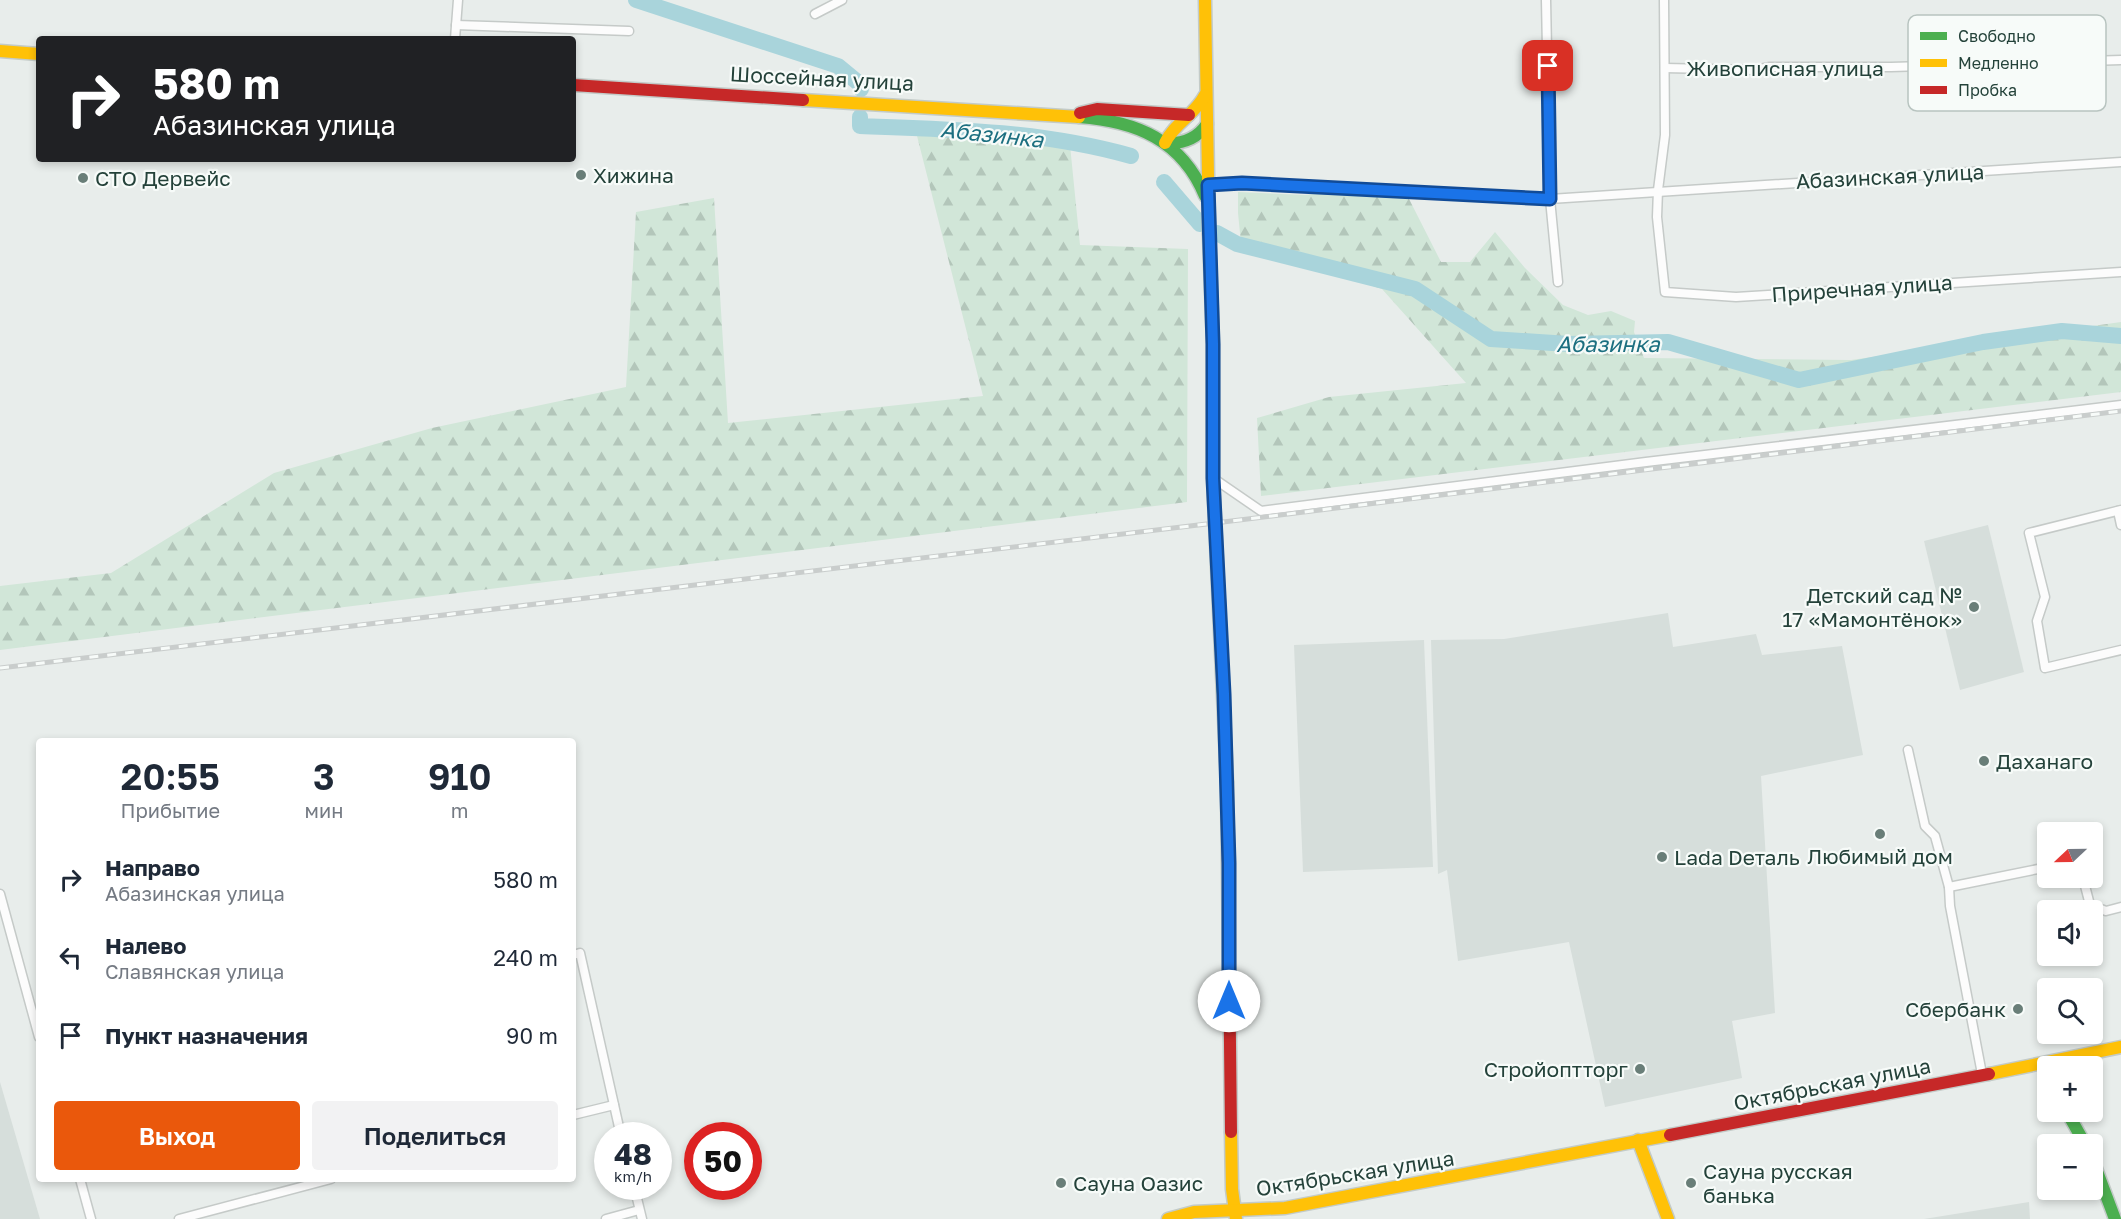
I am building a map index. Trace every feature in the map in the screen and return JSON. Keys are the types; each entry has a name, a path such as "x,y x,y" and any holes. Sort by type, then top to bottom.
{"main road":[{"path":"1205,0 1208,212 1213,344 1213,478 1228,818 1232,1215"},
{"path":"0,45 36,48"},
{"path":"0,51 36,54"},
{"name":"Шоссейная улица","path":"576,84 1068,116 1129,124 1165,142"},
{"path":"1165,142 1174,125 1199,108 1206,91"},
{"name":"Шоссейная улица","path":"1068,116 1097,109 1189,116"},
{"path":"1165,142 1175,143 1190,139 1198,135 1206,124"},
{"path":"1165,142 1191,179 1208,212"},
{"name":"Октябрьская улица","path":"2087,1056 2121,1047"},
{"name":"Октябрьская улица","path":"2103,1056 2121,1053"},
{"name":"Октябрьская улица","path":"1168,1219 1194,1212 1215,1210 1232,1215 1266,1218 1982,1074 2037,1067"},
{"name":"Октябрьская улица","path":"1640,1144 2037,1068"},
{"path":"1640,1144 1668,1219"},
{"path":"2103,1187 2115,1219"}],"street":[{"path":"456,36 458,0"},
{"path":"815,14 842,0"},
{"path":"1546,0 1550,199 1558,282"},
{"path":"1658,190 1665,135 1664,0"},
{"path":"456,25 629,32"},
{"name":"Живописная улица","path":"2106,60 2121,60"},
{"name":"Живописная улица","path":"1665,68 1755,70 1770,67 1908,66"},
{"name":"Абазинская улица","path":"1208,185 1242,183 1550,199 1658,190 2121,162"},
{"name":"Приречная улица","path":"1658,190 1659,231 1665,292 1736,297 2121,272"},
{"path":"1213,478 1261,511 2121,405"},
{"path":"2121,525 2120,510 2029,533 2046,597 2037,621 2045,668 2121,650"},
{"path":"1908,750 1925,826 1935,836 1949,887 1950,906 1982,1074"},
{"path":"1949,887 2037,869"},
{"path":"2086,888 2090,905 2106,911 2121,907"},
{"path":"0,894 36,1027"},
{"path":"577,954 618,1122"},
{"path":"576,1114 614,1105"},
{"path":"81,1182 92,1219"},
{"path":"179,1219 320,1182"},
{"path":"637,1200 642,1219"},
{"path":"606,1219 639,1209"}],"shaded area":[{"name":"Детский сад № 17 «Мамонтёнок»","path":"1988,525 2024,672 1960,690 1924,541"},
{"name":"Стройоптторг","path":"1668,613 1673,647 1756,634 1762,655 1842,646 1863,755 1761,776 1775,1013 1732,1021 1742,1078 1605,1107 1569,942 1458,961 1447,870 1438,874 1431,640 1504,639"},
{"path":"1424,640 1433,867 1303,872 1294,645"},
{"path":"0,1082 40,1219 0,1219"},
{"path":"2029,1202 2030,1219 1924,1219"}],"green space":[{"path":"916,132 1070,145 1080,245 1188,249 1187,502 0,650 0,586 111,573 274,473 432,428 626,387 636,212 714,198 728,423 983,396"},
{"path":"1359,189 1407,195 1441,262 1470,262 1495,232 1525,268 1563,305 1588,315 1611,311 1635,321 1634,332 1644,358 1851,360 2121,322 2121,392 1261,496 1257,418 1329,397 1466,383 1382,289 1298,262 1242,253 1238,192 1305,195"}],"waterway":[{"name":"Абазинка","path":"636,0 838,66 861,85 861,89"},
{"name":"Абазинка","path":"860,117 860,126 963,130 1031,136 1131,156"},
{"name":"Абазинка","path":"1164,182 1200,224"},
{"name":"Абазинка","path":"1217,233 1237,244 1415,289 1491,339 1569,344 1668,342 1799,380 1983,342 2062,331 2121,336"}],"railway":[{"path":"0,668 1215,523 2121,411"}],"traffic: fast":[{"path":"1079,117 1120,123 1155,137 1170,147 1184,161 1205,196"},
{"path":"1165,143 1177,143 1189,139 1207,124"},
{"path":"1209,234 1213,344 1213,478 1227,782"},
{"path":"2073,1122 2079,1134"},
{"path":"2103,1187 2115,1219"}],"traffic: slow":[{"path":"1205,0 1209,234"},
{"path":"0,51 36,54"},
{"path":"1165,143 1205,95"},
{"path":"803,100 1079,117"},
{"path":"1989,1074 2121,1047"},
{"path":"1231,1132 1232,1189 1236,1219"},
{"path":"1168,1219 1194,1212 1285,1208 1670,1135"},
{"path":"1638,1140 1668,1219"}],"traffic: jam":[{"path":"576,85 803,100"},
{"path":"1080,113 1097,109 1189,115"},
{"path":"1227,782 1231,1132"},
{"path":"1670,1135 1989,1074"}],"place":[{"name":"Хижина","path":"581,175"},
{"name":"СТО Дервейс","path":"83,178"},
{"name":"Детский сад № 17 «Мамонтёнок»","path":"1974,607"},
{"name":"Даханаго","path":"1984,761"},
{"name":"Любимый дом","path":"1880,834"},
{"name":"Lada Dеталь","path":"1662,857"},
{"name":"Сбербанк","path":"2018,1009"},
{"name":"Стройоптторг","path":"1640,1069"},
{"name":"Сауна Оазис","path":"1061,1183"},
{"name":"Сауна русская банька","path":"1691,1183"}],"route":[{"path":"1229,1001 1229,863 1224,694 1213,478 1213,344 1208,185 1242,183 1550,199 1548,66"}]}
